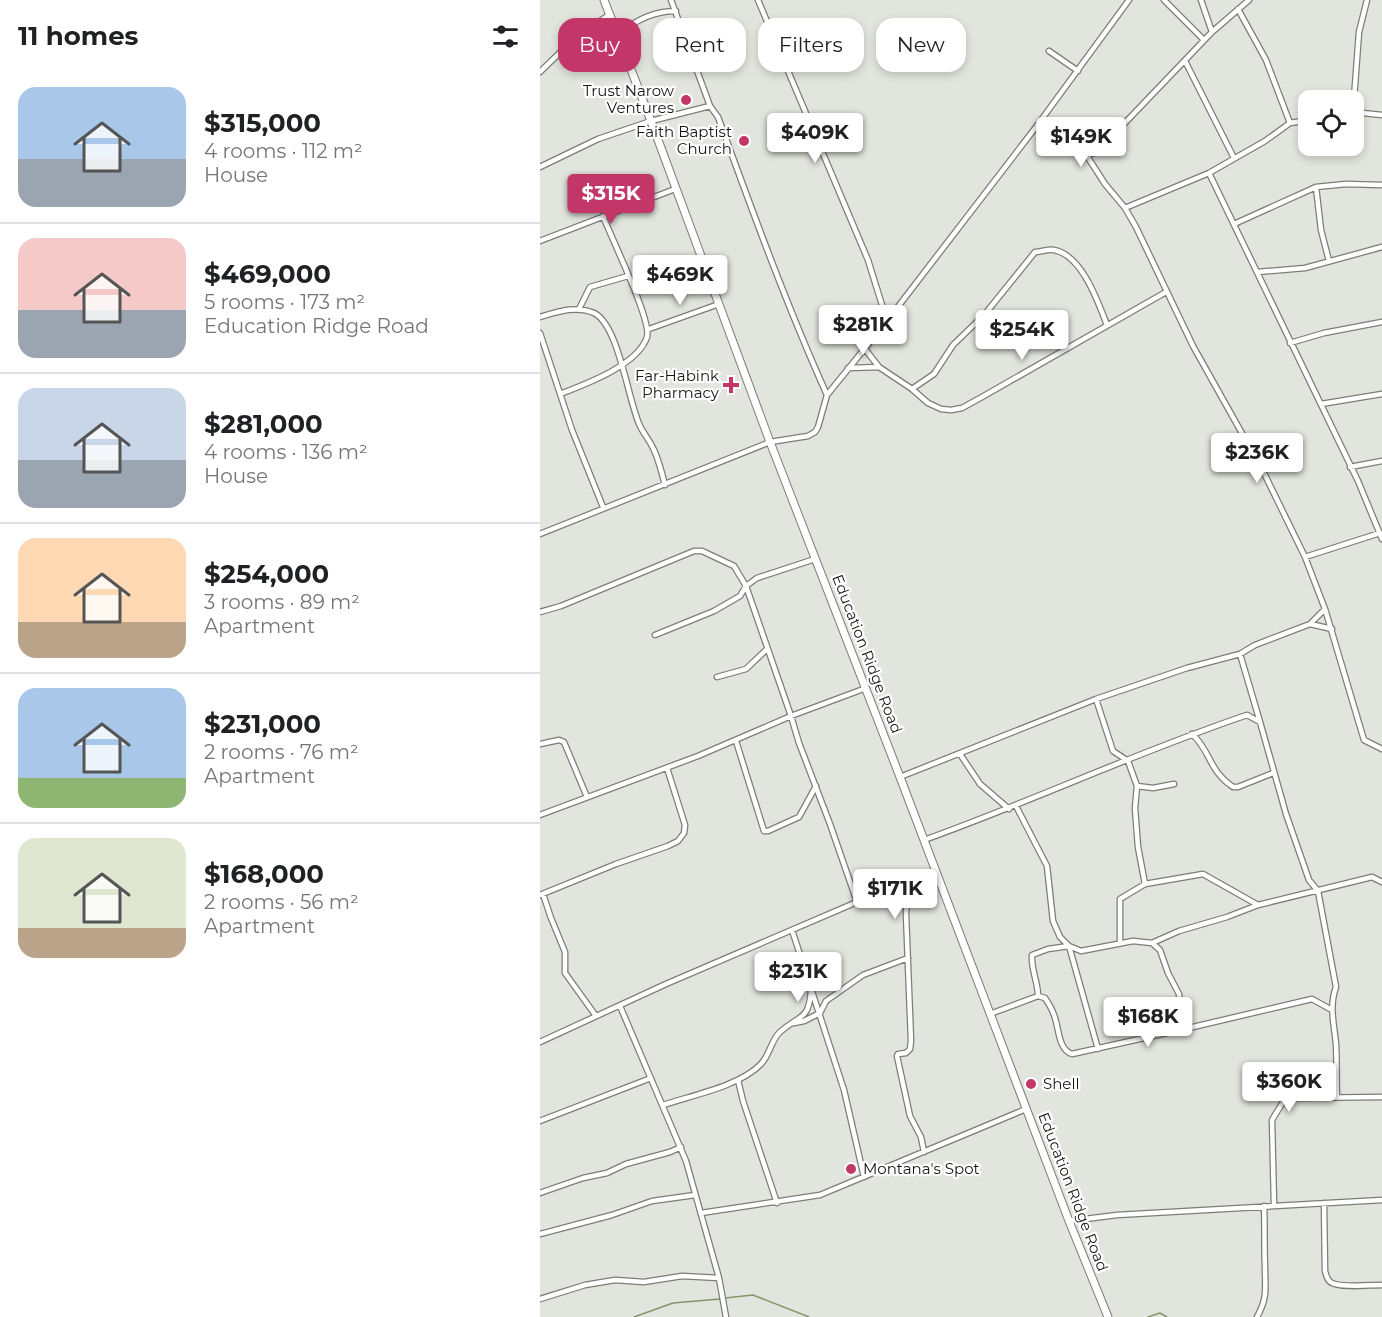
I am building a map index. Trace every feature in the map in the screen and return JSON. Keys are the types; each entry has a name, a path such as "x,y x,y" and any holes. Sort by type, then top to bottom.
{"main road":[{"name":"Education Ridge Road","path":"604,0 612,18"},
{"name":"Education Ridge Road","path":"632,72 770,442 1108,1317"}],"street":[{"path":"671,0 710,106 718,117 772,265 828,395"},
{"path":"758,0 868,260 887,321"},
{"path":"540,534 770,442 808,436 815,432 828,395 1036,127 1129,0"},
{"path":"1164,0 1204,40"},
{"path":"1202,0 1212,32"},
{"path":"1087,156 1099,150 1212,32 1249,0"},
{"path":"1355,90 1359,32 1367,0"},
{"path":"1238,9 1266,60 1290,123"},
{"path":"641,19 660,12 676,11"},
{"path":"540,72 573,40 610,14"},
{"path":"1049,51 1078,71"},
{"path":"1185,61 1234,158"},
{"path":"540,167 598,139 651,121 710,106"},
{"path":"1364,113 1382,115"},
{"path":"1125,208 1209,173 1265,141 1290,123 1298,122"},
{"path":"1036,127 1059,135 1087,156 1105,184 1125,208 1193,346 1262,469 1305,557 1332,630 1364,740 1382,749"},
{"path":"1209,173 1321,404 1382,538"},
{"path":"1234,224 1316,187 1346,184 1382,185"},
{"path":"1316,187 1321,230 1329,261"},
{"path":"540,241 675,189"},
{"path":"560,394 610,373 638,351 644,344 649,329 603,216"},
{"path":"1257,272 1305,268 1382,247"},
{"path":"912,389 934,374 953,345 985,314 1035,252 1054,250 1079,267 1094,292 1107,325"},
{"path":"579,309 590,287 628,276"},
{"path":"865,349 879,367 912,389 928,403 941,409 962,408 1167,292"},
{"path":"649,329 719,304"},
{"path":"540,317 579,309 595,314 604,323 622,364 630,399 640,426 654,450 665,485"},
{"path":"1290,343 1324,333 1382,322"},
{"path":"540,333 572,430 603,507"},
{"path":"848,368 879,367"},
{"path":"1321,404 1382,394"},
{"path":"1350,467 1382,461"},
{"path":"1305,557 1381,532"},
{"path":"540,612 561,606 698,550 734,566 746,586 798,742 857,902"},
{"path":"655,635 714,611 740,596 746,586 757,578 815,559"},
{"path":"900,777 1095,699 1187,668 1240,654 1255,645 1310,624 1325,609"},
{"path":"1310,624 1332,630"},
{"path":"717,677 746,669 767,650"},
{"path":"1240,654 1273,772 1309,880 1318,891 1336,987 1332,999 1332,1010 1336,1045 1337,1096"},
{"path":"540,815 667,768 791,716 866,688"},
{"path":"1095,699 1113,750 1128,761 1137,786 1135,808 1138,847 1145,884"},
{"path":"924,840 1009,809 1192,734 1246,715 1260,722"},
{"path":"1192,734 1202,742 1217,774 1233,787 1273,772"},
{"path":"540,744 559,740 564,742 586,797"},
{"path":"736,741 764,831 799,817 816,786"},
{"path":"960,754 980,784 1009,809"},
{"path":"596,1016 565,973 565,952 542,894 678,841 686,825 667,768"},
{"path":"1137,786 1153,788 1174,784"},
{"path":"1016,806 1047,866 1053,921 1060,937 1069,946 1081,951 1133,941 1152,943 1179,931 1258,905 1372,877 1382,882"},
{"path":"540,1042 792,930 936,870"},
{"path":"1120,943 1120,899 1145,884 1203,874 1258,905"},
{"path":"908,882 906,914 911,1041 910,1049 906,1053 898,1054 897,1060 910,1116 921,1137 924,1152"},
{"path":"792,930 844,1090 864,1177"},
{"path":"1152,943 1160,950 1179,994 1181,1022 1178,1028 1171,1032"},
{"path":"1038,996 1038,987 1031,964 1032,955 1048,949 1069,946"},
{"path":"1069,946 1098,1049"},
{"path":"793,1023 804,1021 820,1012 826,1001 863,975 908,958"},
{"path":"663,1106 738,1080 764,1061 776,1035 808,1009 811,987"},
{"path":"990,1014 1038,996 1045,998 1055,1017 1061,1041 1068,1053 1080,1053 1312,999 1332,1010"},
{"path":"620,1006 681,1147 719,1278 726,1317"},
{"path":"540,1121 651,1078"},
{"path":"738,1080 777,1203"},
{"path":"1274,1205 1271,1131 1272,1120 1283,1102 1296,1098 1382,1097"},
{"path":"701,1213 820,1196 1026,1109"},
{"path":"540,1193 681,1147"},
{"path":"540,1234 612,1215 652,1201 695,1195"},
{"path":"1069,1221 1118,1215 1382,1200"},
{"path":"1324,1203 1324,1270 1327,1279 1332,1284 1341,1285 1382,1285"},
{"path":"1257,1317 1266,1297 1267,1287 1264,1266 1264,1206"},
{"path":"540,1299 585,1285 615,1280 644,1282 682,1276 719,1278"}],"waterway":[{"path":"725,1298 753,1295 809,1317"},
{"path":"634,1317 673,1303 720,1299"},
{"path":"1148,1317 1160,1313 1167,1317"}],"place":[{"name":"Trust Narow Ventures","path":"686,100"},
{"name":"Faith Baptist Church","path":"744,141"},
{"name":"Far-Habink Pharmacy","path":"731,385"},
{"name":"Shell","path":"1031,1084"},
{"name":"Montana's Spot","path":"851,1169"}]}
